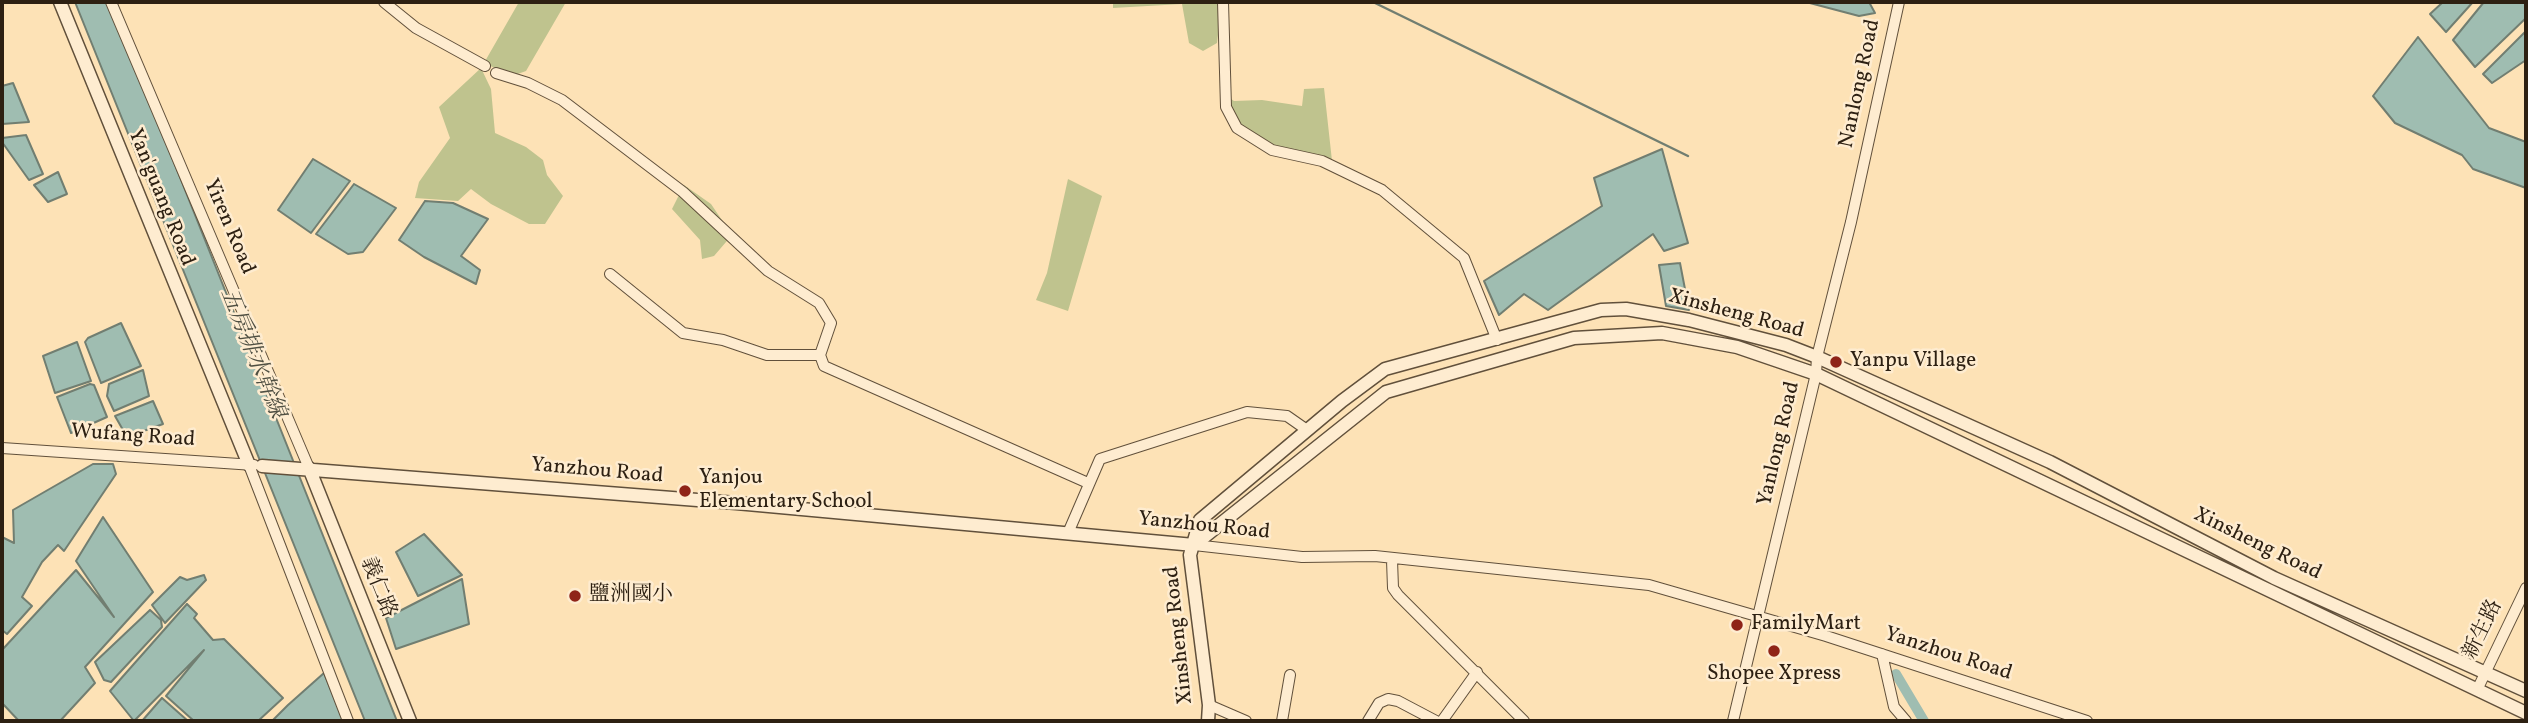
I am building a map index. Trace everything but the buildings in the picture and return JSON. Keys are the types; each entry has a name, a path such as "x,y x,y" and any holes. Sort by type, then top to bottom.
{"street":[{"name":"Yan'guang Road","path":"60,2 255,465 348,721"},
{"name":"Yiren Road","path":"111,2 303,468"},
{"path":"384,2 416,28 485,66"},
{"path":"1223,2 1226,107 1237,128 1272,150 1322,161 1382,190 1464,258 1497,340"},
{"name":"Nanlong Road","path":"1861,175 1899,2"},
{"path":"496,73 562,100 683,192 768,271 819,303 831,323 820,355 824,366 1088,483"},
{"name":"Yanlong Road","path":"1733,721 1861,175"},
{"path":"610,274 683,332 723,340 767,355 820,355"},
{"name":"Xinsheng Road","path":"1208,721 1209,705 1190,555 1200,520 1385,369 1601,310 1626,309 1689,320 1774,342 1817,357 2050,462 2274,578 2485,670 2526,691"},
{"name":"Xinsheng Road","path":"1194,545 1385,391 1574,338 1662,334 1737,347 1816,374 2526,713"},
{"path":"1068,533 1100,459 1247,412 1286,416 1307,430"},
{"name":"Wufang Road","path":"2,448 255,465"},
{"name":"Yanzhou Road","path":"255,465 1068,533 1302,557 1375,556 1392,560 1649,585 1882,654 2087,721"},
{"name":"義仁路","path":"303,468 410,721"},
{"path":"1392,560 1393,588 1398,595 1524,721"},
{"name":"新生路","path":"2478,688 2526,588"},
{"path":"1882,654 1894,707 1906,721"},
{"path":"1442,721 1477,672"},
{"path":"1282,721 1290,675"},
{"path":"1368,721 1378,704 1388,699 1398,701 1436,721"},
{"path":"1209,705 1246,721"}],"green space":[{"path":"519,2 566,2 526,71 512,76 484,63"},
{"path":"1113,2 1222,2 1217,43 1203,51 1189,43 1182,4 1113,8"},
{"path":"481,68 491,89 495,133 526,147 543,160 547,175 563,196 545,224 529,224 491,204 471,189 458,201 415,198 419,182 450,138 439,107"},
{"path":"1324,88 1333,170 1262,145 1234,128 1221,92 1234,101 1262,100 1302,106 1304,89"},
{"path":"1068,179 1102,196 1068,311 1036,300 1047,273"},
{"path":"684,185 711,204 732,235 714,256 702,259 700,240 672,209"}],"shaded area":[{"path":"75,2 110,2 397,721 365,721"},
{"path":"1806,2 1869,2 1875,13 1859,16"},
{"path":"2443,2 2473,2 2446,32 2430,14"},
{"path":"2484,2 2525,2 2526,18 2475,67 2453,40"},
{"path":"2526,31 2526,60 2492,83 2483,74"},
{"path":"2418,37 2489,128 2526,142 2526,188 2473,169 2462,155 2395,123 2373,96"},
{"path":"13,83 29,122 2,124 2,86"},
{"path":"26,135 43,174 29,180 2,142 2,138"},
{"path":"1662,149 1688,243 1664,251 1653,234 1548,310 1524,294 1499,315 1484,281 1602,206 1594,178"},
{"path":"313,159 350,181 311,233 278,210"},
{"path":"58,172 67,194 48,202 34,185"},
{"path":"354,184 396,208 363,252 348,254 316,234"},
{"path":"425,201 453,203 488,219 461,256 480,270 476,284 424,257 399,240"},
{"path":"1680,263 1689,310 1666,306 1659,265"},
{"path":"121,323 141,366 101,383 85,342 88,338"},
{"path":"77,342 91,381 55,393 43,356"},
{"path":"143,370 149,396 114,411 107,396 109,384"},
{"path":"90,384 94,385 107,417 71,433 57,397"},
{"path":"153,401 163,424 127,437 115,416"},
{"path":"93,464 113,464 116,474 64,551 58,545 42,562 22,597 32,606 7,634 2,630 2,537 14,543 13,510"},
{"path":"103,517 153,592 85,667 95,683 60,721 19,721 2,703 2,650 76,570 114,617 76,561"},
{"path":"424,534 462,575 418,596 396,552"},
{"path":"204,575 206,580 165,623 152,605 180,577 187,580"},
{"path":"462,579 469,624 396,649 386,618"},
{"path":"187,604 197,614 194,618 213,640 224,639 283,698 258,721 194,721 166,696 204,650 134,721 110,691"},
{"path":"150,610 161,620 162,627 111,682 104,680 95,662"},
{"path":"324,673 344,721 272,721 288,705"},
{"path":"162,698 188,721 142,721"}],"waterway":[{"path":"1373,2 1688,156"},
{"path":"1896,674 1924,721"}],"place":[{"name":"Yanpu Village","path":"1836,362"},
{"name":"Yanjou Elementary School","path":"685,491"},
{"name":"鹽洲國小","path":"575,596"},
{"name":"FamilyMart","path":"1737,625"},
{"name":"Shopee Xpress","path":"1774,651"}],"water label":[{"name":"五房排水幹線","path":"251,354"}]}
